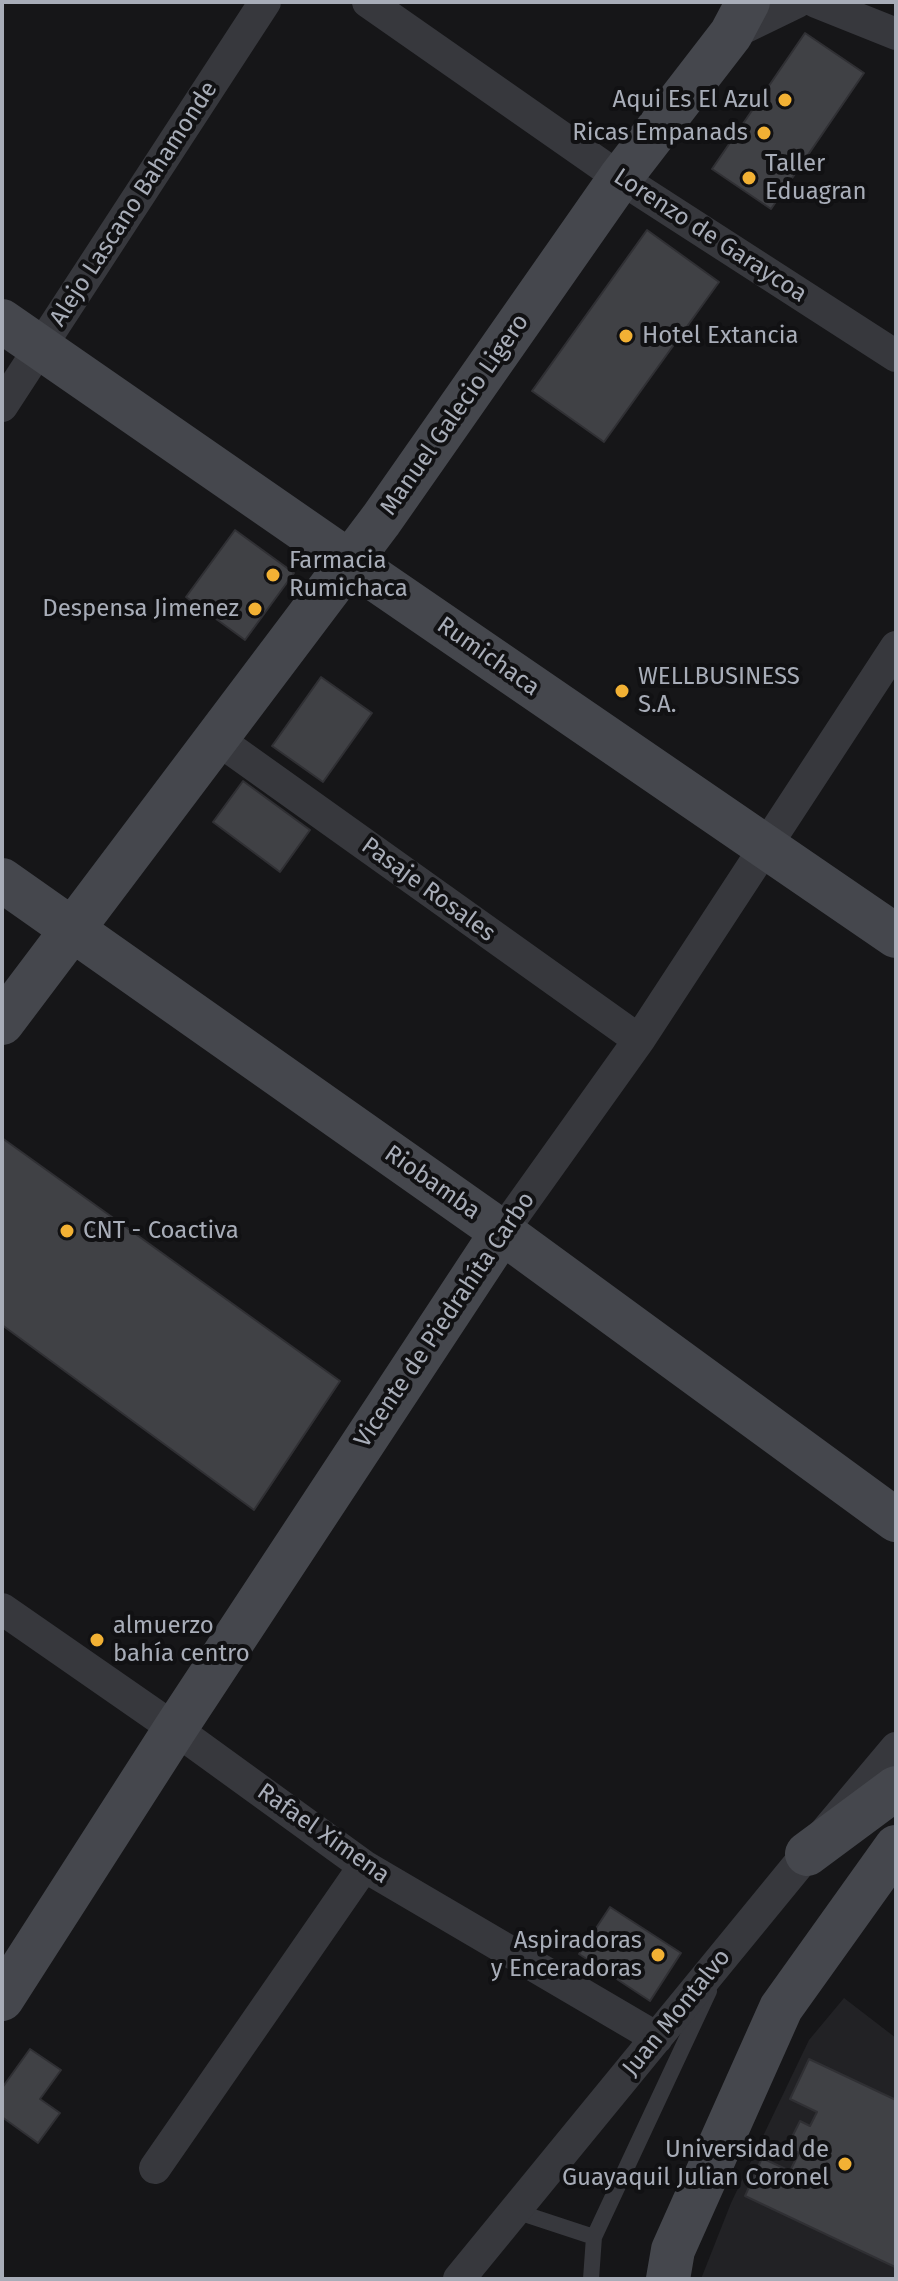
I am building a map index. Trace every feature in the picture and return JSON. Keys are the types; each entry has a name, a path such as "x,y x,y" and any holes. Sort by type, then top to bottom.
{"main road":[{"name":"Manuel Galecio Ligero","path":"2,1023 350,562 620,178 740,18"},
{"name":"Rumichaca","path":"2,321 896,936"},
{"name":"Riobamba","path":"2,880 502,1232 896,1520"},
{"name":"Vicente de Piedrahíta Carbo","path":"2,1999 175,1729 502,1232"},
{"path":"807,1854 896,1788"},
{"path":"668,2279 673,2250 781,2008 896,1847"}],"street":[{"name":"Alejo Lascano Bahamonde","path":"2,406 265,2"},
{"name":"Lorenzo de Garaycoa","path":"368,2 620,178 896,356"},
{"name":"Manuel Galecio Ligero","path":"740,18 797,2"},
{"path":"816,2 896,34"},
{"name":"Vicente de Piedrahíta Carbo","path":"502,1232 639,1040 896,647"},
{"name":"Pasaje Rosales","path":"217,739 639,1040"},
{"name":"Rafael Ximena","path":"2,1609 364,1866 657,2038"},
{"name":"Juan Montalvo","path":"459,2279 896,1748"},
{"path":"155,2168 364,1866"}],"lane":[{"path":"591,2279 594,2237 728,1950"},
{"path":"515,2211 594,2237"}],"shaded area":[{"path":"844,1998 896,2038 896,2279 701,2279 731,2203 809,2040"}],"building":[{"path":"805,33 864,73 771,209 712,169"},
{"name":"Hotel Extancia","path":"647,230 719,282 604,442 532,391"},
{"path":"235,530 294,573 245,640 186,597"},
{"path":"321,677 372,713 323,782 272,746"},
{"path":"243,781 310,830 280,872 213,822"},
{"name":"CNT - Coactiva","path":"2,1138 340,1381 254,1510 2,1325"},
{"path":"610,1907 681,1953 650,2001 579,1954"},
{"path":"30,2049 61,2070 40,2099 60,2113 38,2143 2,2117 2,2088"},
{"name":"Universidad de Guayaquil Julian Coronel","path":"809,2059 896,2100 895,2267 745,2196 762,2158 790,2171 799,2153 787,2147 800,2121 810,2126 817,2112 790,2099"}],"place":[{"name":"Aqui Es El Azul","path":"785,100"},
{"name":"Ricas Empanads","path":"764,133"},
{"name":"Taller Eduagran","path":"749,178"},
{"name":"Hotel Extancia","path":"626,336"},
{"name":"Farmacia Rumichaca","path":"273,575"},
{"name":"Despensa Jimenez","path":"255,609"},
{"name":"WELLBUSINESS S.A.","path":"622,691"},
{"name":"CNT - Coactiva","path":"67,1231"},
{"name":"almuerzo bahía centro","path":"97,1640"},
{"name":"Aspiradoras y Enceradoras","path":"658,1955"},
{"name":"Universidad de Guayaquil Julian Coronel","path":"845,2164"}]}
